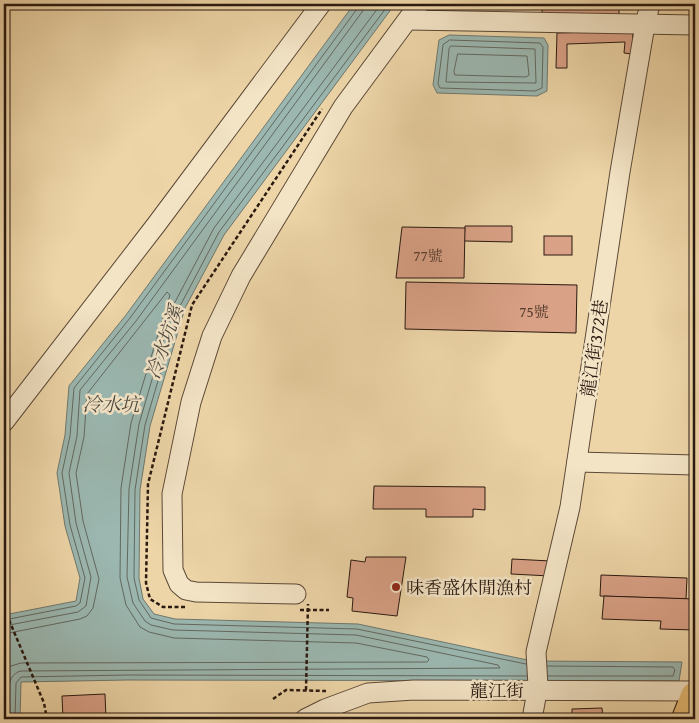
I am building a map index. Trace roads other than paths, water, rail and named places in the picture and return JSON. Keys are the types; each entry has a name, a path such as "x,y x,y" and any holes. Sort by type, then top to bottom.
{"highway":[{"path":"686,719 695,696"}],"street":[{"path":"4,422 156,226 321,4"},
{"path":"295,602 186,590 179,584 173,570 172,494 191,402 212,336 241,276 343,108 419,4"},
{"name":"龍江街372巷","path":"532,719 537,688 536,652 570,507 618,182 650,4"},
{"path":"409,20 645,25 695,24"},
{"path":"577,462 695,465"},
{"name":"龍江街","path":"305,719 342,702 368,693 405,690 537,688 695,691"}],"water":[{"name":"冷水坑","path":"354,4 395,4 224,235 185,308 150,426 140,490 139,578 143,599 154,614 175,619 358,624 532,661 682,662 679,681 127,680 21,682 20,719 4,719 4,615 76,601 80,578 65,526 57,473 65,435 69,386 126,315"},
{"path":"449,35 544,38 548,45 547,91 537,96 437,93 433,85 439,40"}],"place":[{"name":"味香盛休閒漁村","path":"396,587"}],"water label":[{"name":"冷水坑溪","path":"164,342"}]}
